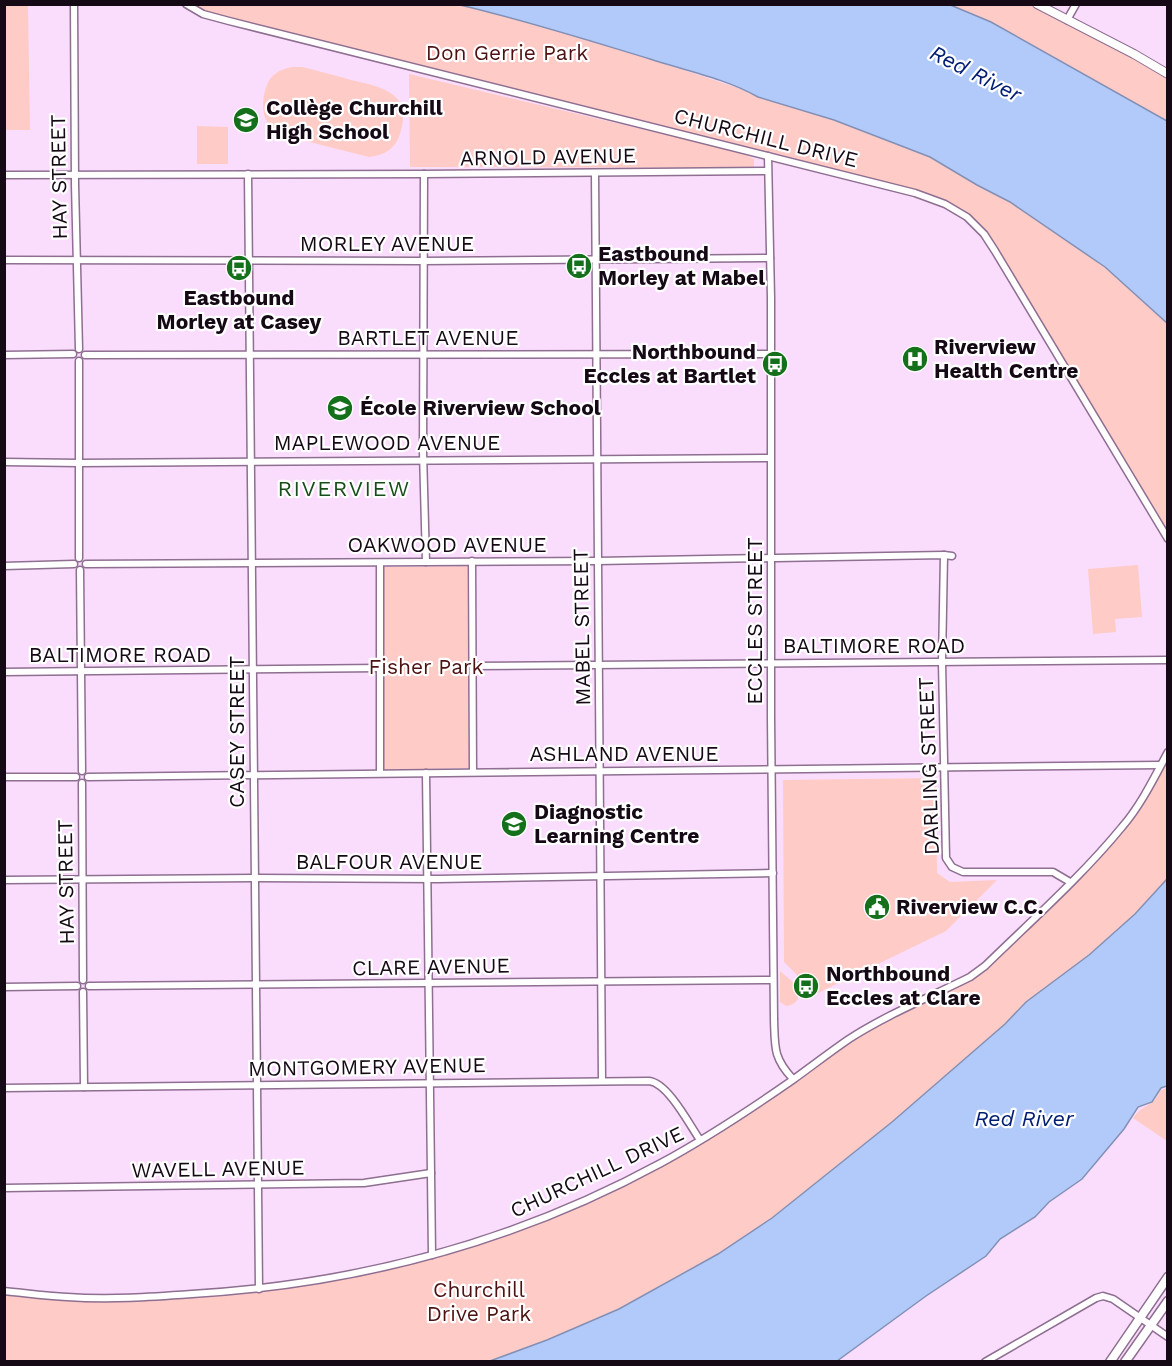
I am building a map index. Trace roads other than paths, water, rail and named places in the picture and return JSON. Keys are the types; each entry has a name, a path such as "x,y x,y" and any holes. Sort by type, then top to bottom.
{"main road":[{"path":"1125,1362 1167,1277"},
{"path":"1110,1362 1167,1300"}],"street":[{"name":"HAY STREET","path":"74,4 79,349"},
{"name":"CHURCHILL DRIVE","path":"186,4 203,14 229,21 915,193 945,204 967,217 984,234 1022,293 1167,539"},
{"path":"1037,4 1134,54 1167,74"},
{"path":"1067,20 1076,4"},
{"name":"ECCLES STREET","path":"768,156 776,1055 783,1069 793,1079"},
{"name":"ARNOLD AVENUE","path":"4,175 767,171"},
{"name":"MABEL STREET","path":"596,173 596,458 602,1081"},
{"name":"CASEY STREET","path":"248,174 259,1289"},
{"path":"424,174 423,460 426,562"},
{"name":"MORLEY AVENUE","path":"4,260 424,261 770,258"},
{"path":"4,355 73,354 79,349 85,355 79,361"},
{"path":"73,354 79,361"},
{"name":"BARTLET AVENUE","path":"85,355 771,354"},
{"path":"74,564 79,558 79,361"},
{"name":"MAPLEWOOD AVENUE","path":"4,462 770,458"},
{"name":"DARLING STREET","path":"944,555 942,662 946,858 952,867 963,872 1053,872 1070,882"},
{"name":"OAKWOOD AVENUE","path":"86,564 952,556"},
{"path":"79,558 86,564 80,570"},
{"path":"472,561 473,772"},
{"path":"380,562 381,773"},
{"path":"4,566 74,564"},
{"path":"74,564 75,568 80,570"},
{"path":"80,570 82,771"},
{"name":"BALTIMORE ROAD","path":"473,666 1167,660"},
{"name":"BALTIMORE ROAD","path":"4,672 380,668"},
{"name":"CHURCHILL DRIVE","path":"4,1291 67,1297 147,1297 259,1289 359,1274 513,1230 574,1205 633,1177 700,1140 864,1030 970,977 985,966 1122,827 1143,798 1167,752"},
{"name":"ASHLAND AVENUE","path":"88,777 1160,765"},
{"path":"76,777 82,783 87,780 88,777 82,771"},
{"path":"76,777 82,771"},
{"path":"426,773 432,1255"},
{"path":"4,777 76,777"},
{"name":"HAY STREET","path":"82,783 83,980"},
{"name":"BALFOUR AVENUE","path":"4,880 601,878 773,873"},
{"path":"4,987 77,986 83,980 87,981 89,986 83,992"},
{"name":"CLARE AVENUE","path":"89,986 774,980"},
{"path":"77,986 83,992 84,1087"},
{"name":"MONTGOMERY AVENUE","path":"4,1088 649,1081 661,1085 700,1140"},
{"name":"WAVELL AVENUE","path":"4,1188 364,1183 431,1173"},
{"path":"984,1362 1102,1296 1113,1299 1167,1337"}],"water":[{"name":"Red River","path":"948,4 991,22 1167,121 1167,323 1105,267 1010,202 930,157 834,120 758,97 705,75 460,5"},
{"name":"Red River","path":"1167,879 1167,1086 1161,1088 1152,1102 1138,1107 1124,1129 1082,1179 1049,1202 1035,1217 1000,1239 986,1256 926,1296 837,1361 490,1361 547,1340 619,1309 718,1254 772,1218 892,1122 1005,1024 1026,1002 1089,955 1135,914"}],"place":[{"name":"Collège Churchill High School","path":"246,120"},
{"name":"Eastbound Morley at Mabel","path":"579,266"},
{"name":"Eastbound Morley at Casey","path":"239,268"},
{"name":"Riverview Health Centre","path":"915,359"},
{"name":"Northbound Eccles at Bartlet","path":"775,364"},
{"name":"École Riverview School","path":"340,408"},
{"name":"Diagnostic Learning Centre","path":"514,824"},
{"name":"Riverview C.C.","path":"877,907"},
{"name":"Northbound Eccles at Clare","path":"806,986"}],"district":[{"name":"RIVERVIEW","path":"344,488"}],"park label":[{"name":"Don Gerrie Park","path":"507,53"},
{"name":"Fisher Park","path":"426,667"},
{"name":"Churchill Drive Park","path":"479,1302"}]}
